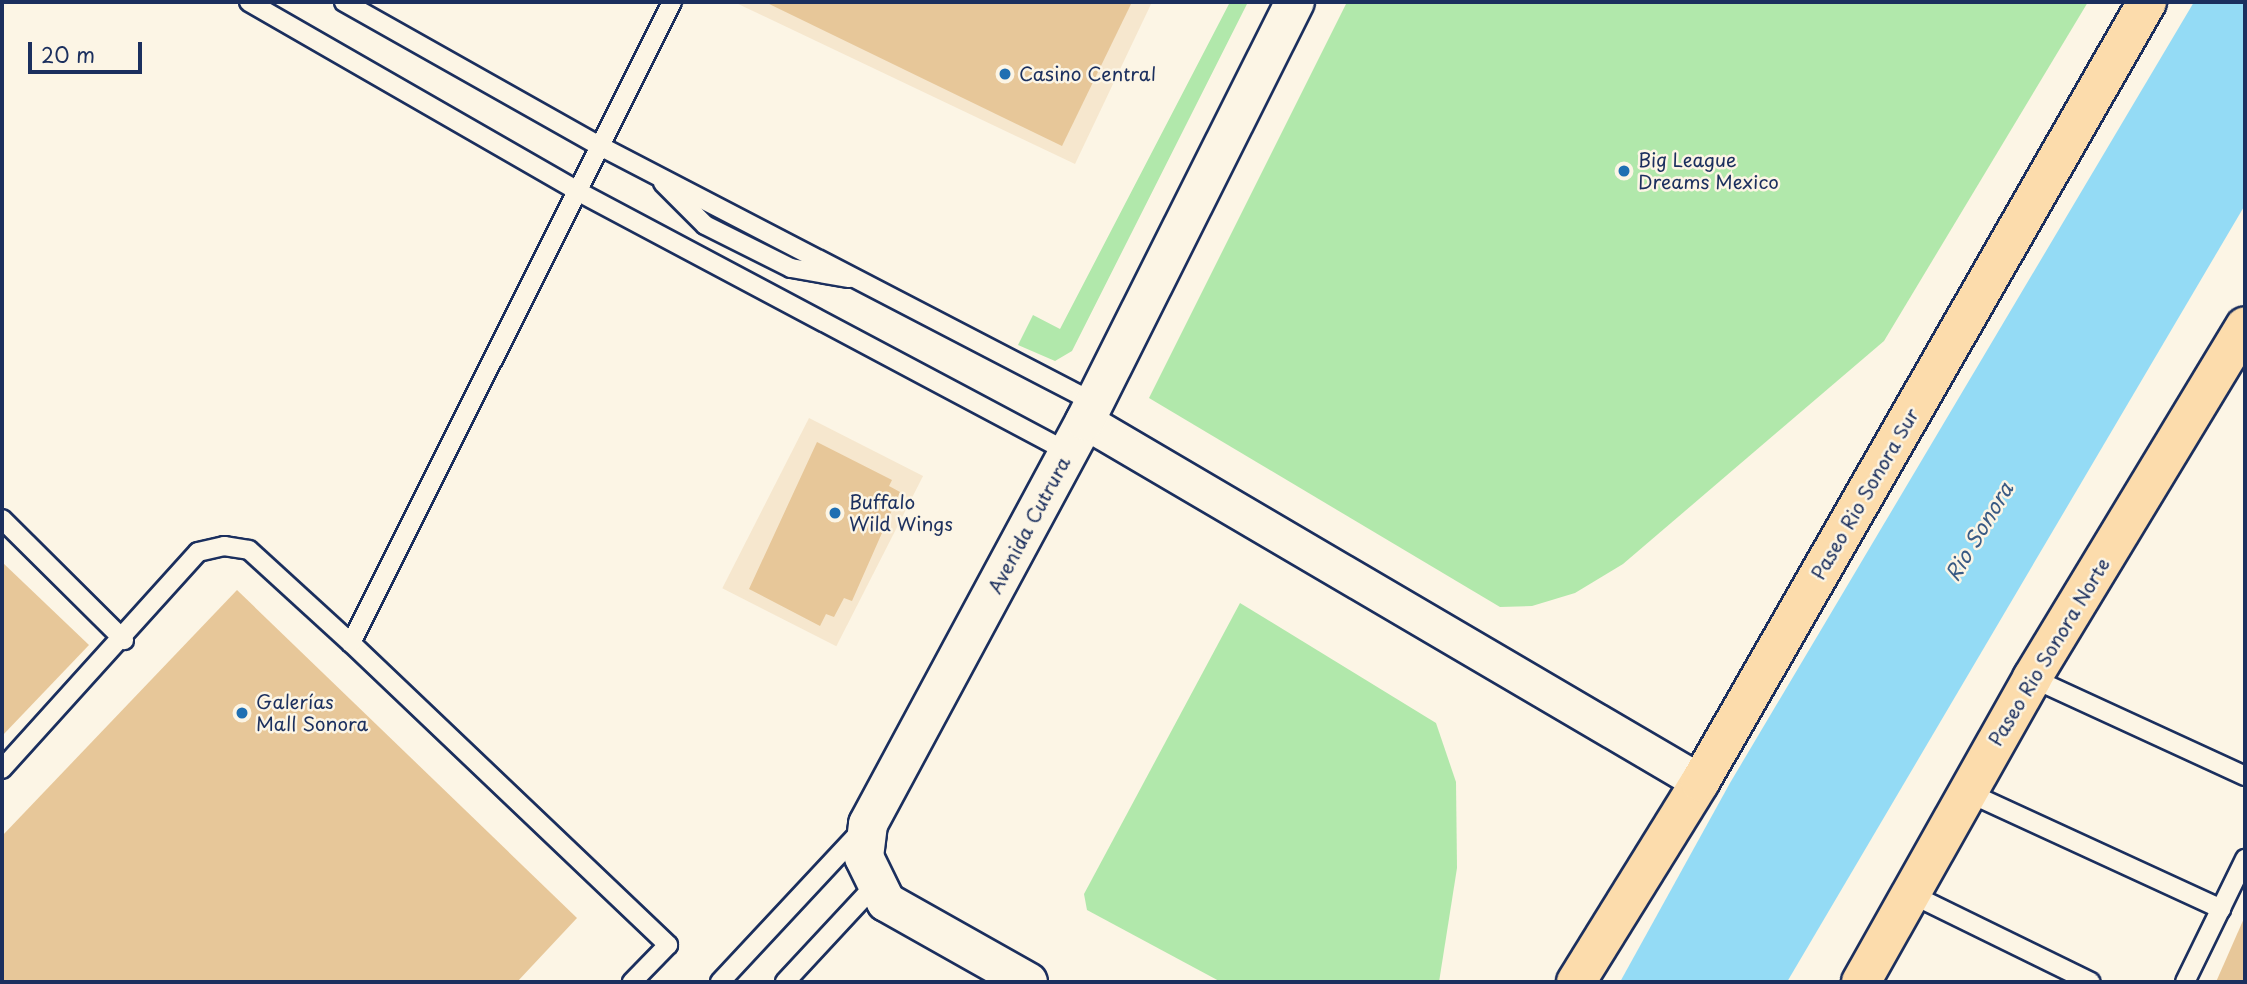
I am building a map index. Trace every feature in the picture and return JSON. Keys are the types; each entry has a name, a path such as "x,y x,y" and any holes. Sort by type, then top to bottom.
{"main road":[{"name":"Paseo Rio Sonora Sur","path":"1576,982 1700,782 2147,2"},
{"name":"Paseo Rio Sonora Norte","path":"1861,982 2032,678 2245,326"}],"street":[{"name":"Avenida Cutrura","path":"1028,982 886,902 864,857 868,824 1082,425 1295,2"},
{"path":"1082,425 1700,782"}],"lane":[{"path":"249,2 579,192 1082,425"},
{"path":"344,2 600,146 859,280 1082,425"},
{"path":"351,643 672,2"},
{"path":"2,519 124,640"},
{"path":"2,769 124,640 198,552 224,546 249,550 267,563 668,945 632,982"},
{"path":"2032,678 2245,776"},
{"path":"1967,792 2221,909"},
{"path":"720,982 868,824"},
{"path":"2185,982 2245,859"},
{"path":"785,982 878,882"},
{"path":"1910,894 2091,982"}],"shaded area":[{"name":"Casino Central","path":"734,2 1152,2 1075,164"},
{"name":"Buffalo Wild Wings","path":"809,418 923,476 836,646 722,588"}],"green space":[{"path":"1230,2 1248,2 1072,351 1055,361 1018,345 1033,315 1060,329"},
{"name":"Big League Dreams Mexico","path":"1347,2 2088,2 1884,341 1623,564 1575,593 1532,606 1500,607 1149,398"},
{"path":"1240,603 1436,723 1456,782 1457,868 1439,982 1221,982 1087,910 1084,894"}],"water":[{"name":"Rio Sonora","path":"2194,2 2245,2 2245,205 1787,982 1620,982 1730,783"}],"building":[{"name":"Casino Central","path":"765,2 1132,2 1062,146"},
{"name":"Buffalo Wild Wings","path":"817,442 892,480 889,486 900,492 852,601 844,598 834,617 826,614 820,626 749,589"},
{"path":"2,562 89,645 2,736"},
{"name":"Galerías Mall Sonora","path":"237,590 577,918 517,982 2,982 2,836"},
{"path":"2245,916 2245,982 2216,982"}],"place":[{"name":"Casino Central","path":"1005,74"},
{"name":"Big League Dreams Mexico","path":"1624,171"},
{"name":"Buffalo Wild Wings","path":"835,513"},
{"name":"Galerías Mall Sonora","path":"242,713"}]}
